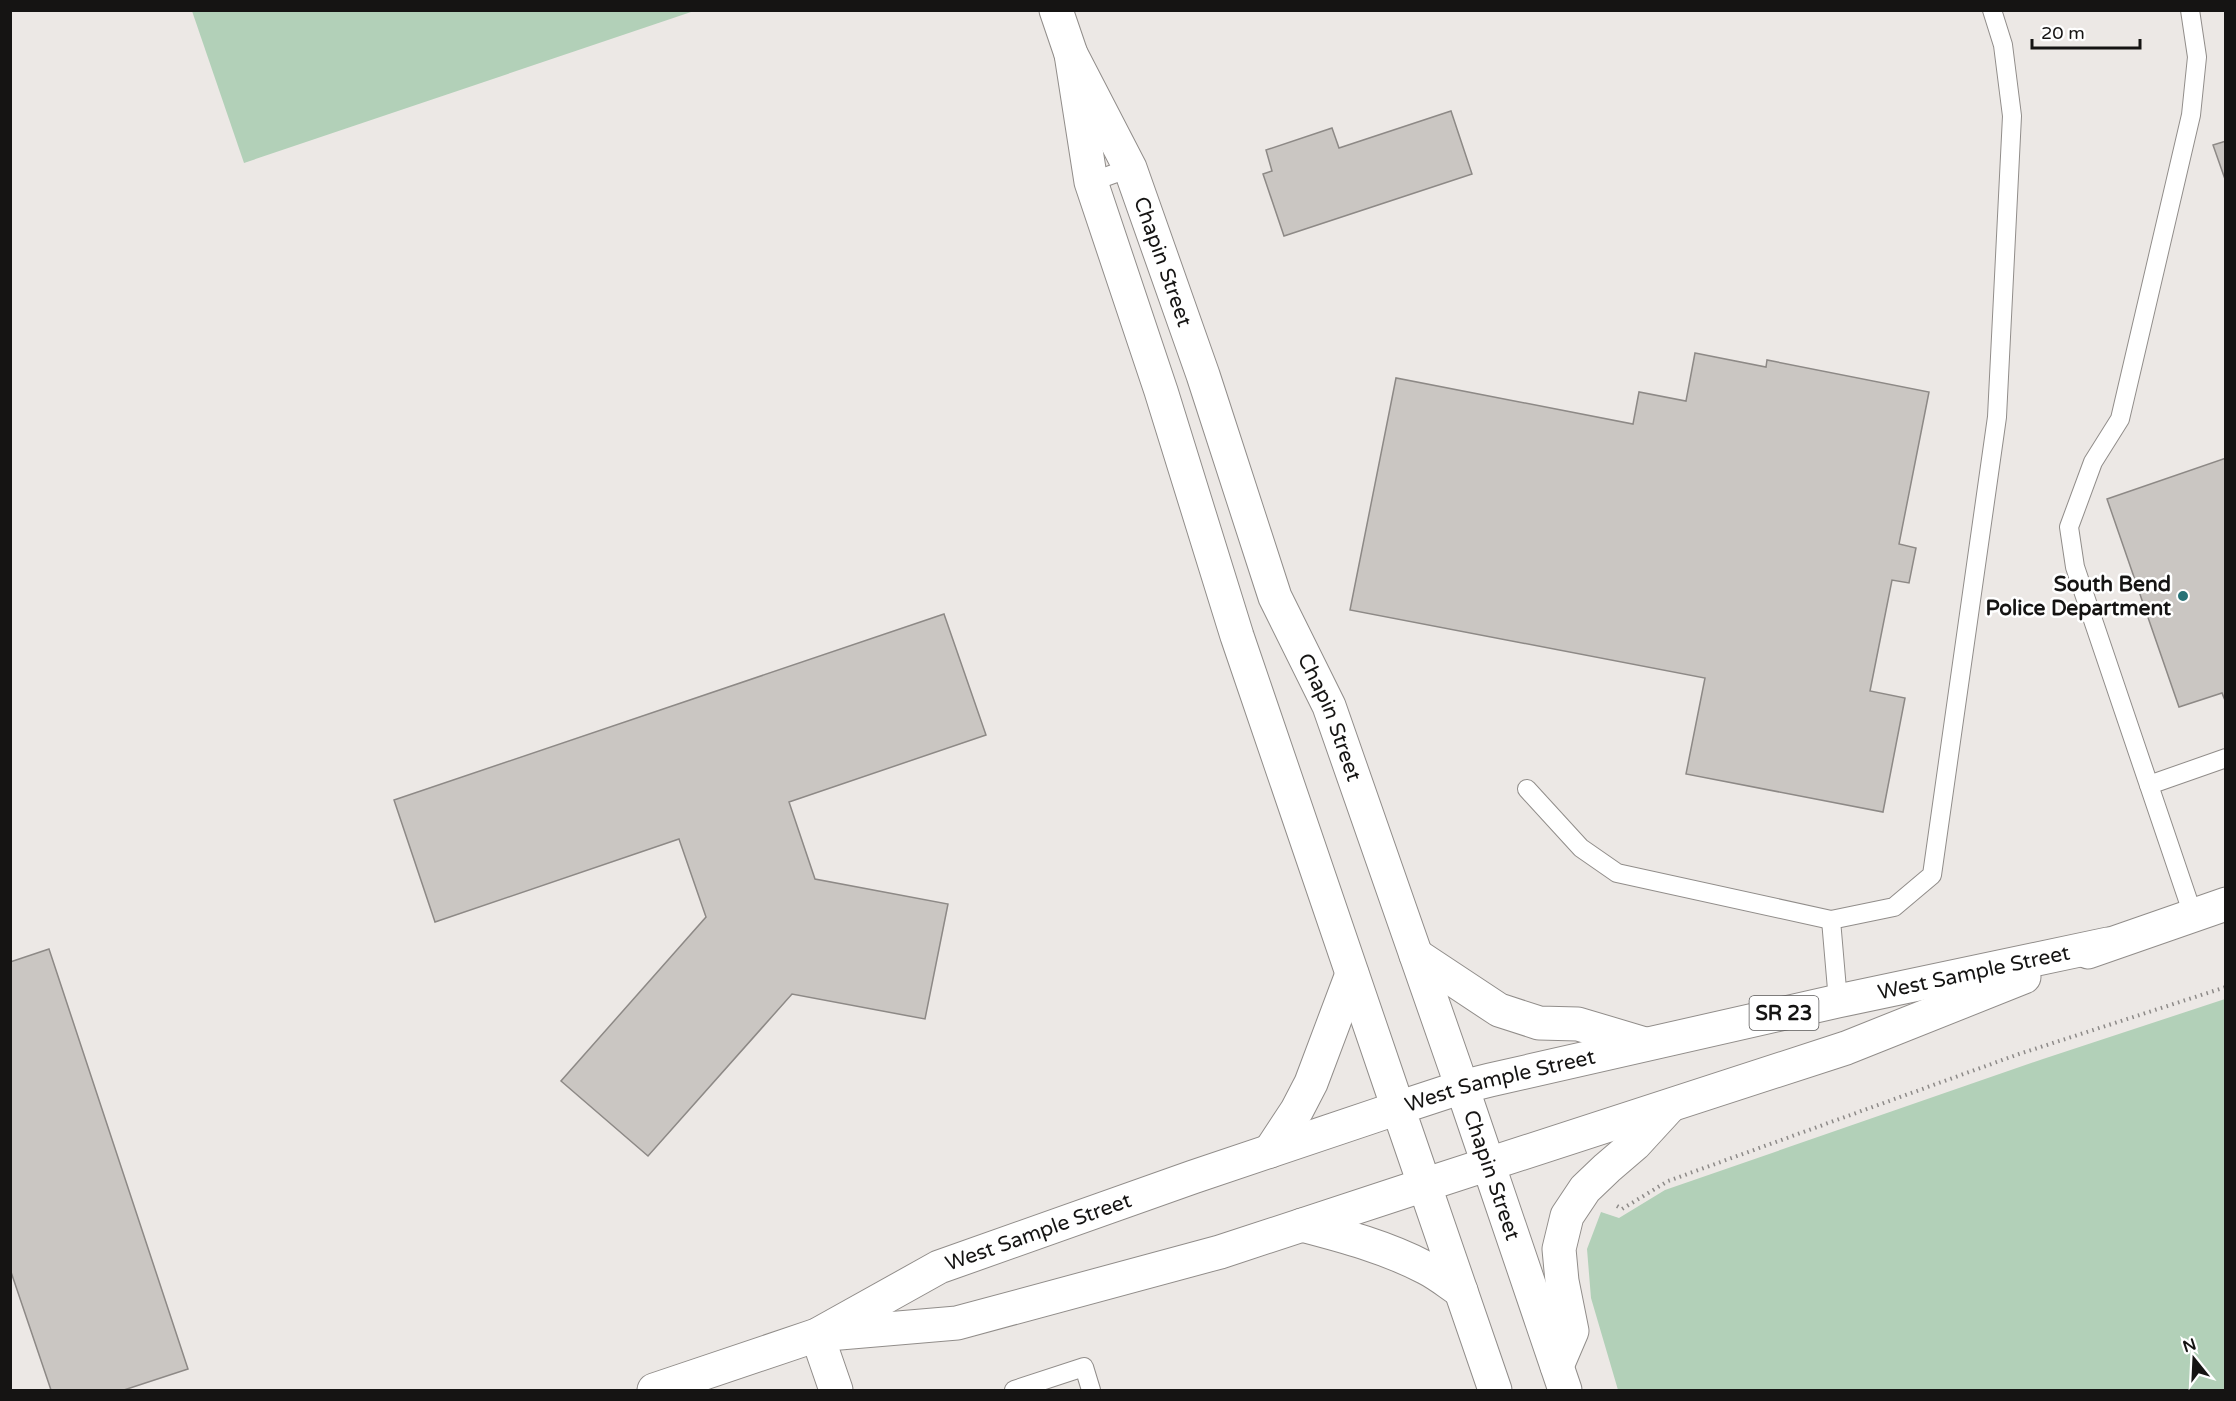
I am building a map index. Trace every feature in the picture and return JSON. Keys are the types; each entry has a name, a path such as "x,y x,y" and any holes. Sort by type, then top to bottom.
{"main road":[{"name":"Chapin Street","path":"1056,10 1071,54 1130,168 1203,375 1275,597 1329,706 1561,1378"},
{"name":"Chapin Street","path":"1071,54 1091,182 1161,391 1237,636 1495,1390"},
{"name":"West Sample Street","path":"817,1335 957,1323 1220,1252 1846,1048 2108,944 2226,904"},
{"name":"West Sample Street","path":"654,1390 817,1335 939,1267 1270,1151 1462,1087 1838,1001 2108,944"},
{"path":"1416,955 1499,1010 1539,1023 1578,1024 1646,1045"},
{"path":"1270,1151 1297,1110 1311,1083 1352,974"},
{"name":"SR 23","path":"1561,1378 1572,1331 1562,1281 1559,1249 1567,1216 1585,1189 1635,1144 1671,1106"},
{"path":"1302,1225 1359,1240 1394,1253 1427,1269 1461,1291"},
{"path":"817,1335 836,1390"}],"lane":[{"path":"1527,789 1581,848 1617,873 1831,920 1894,907 1932,875 1997,417 2012,116 2003,45 1992,10"},
{"path":"2190,10 2197,57 2191,115 2175,185 2120,419 2093,462 2069,527 2075,567 2193,915"},
{"path":"1091,182 1130,168"},
{"path":"2149,785 2226,758"},
{"path":"1831,920 1838,1001"},
{"path":"1014,1390 1084,1367 1092,1390"}],"path":[{"path":"1612,1204 1622,1209 1668,1181 2019,1054 2226,987"}],"green space":[{"path":"192,10 694,11 244,163"},
{"path":"2225,999 2225,1390 1618,1390 1591,1298 1587,1249 1601,1212 1619,1218 1665,1190 2043,1059"}],"building":[{"path":"1451,111 1472,174 1284,236 1263,174 1272,171 1266,150 1332,128 1339,148"},
{"path":"2226,141 2226,182 2213,145"},
{"path":"1695,353 1766,367 1767,360 1929,392 1899,544 1916,548 1909,583 1892,580 1870,691 1905,698 1883,812 1686,774 1705,678 1350,610 1396,378 1633,424 1639,392 1686,401"},
{"name":"South Bend Police Department","path":"2226,458 2226,703 2222,693 2179,707 2107,499"},
{"path":"944,614 986,735 789,802 815,879 948,904 925,1019 792,994 648,1156 561,1081 706,917 679,839 435,922 394,800"},
{"path":"49,949 188,1369 124,1390 51,1390 10,1269 10,962"}],"place":[{"name":"South Bend Police Department","path":"2183,596"}]}
